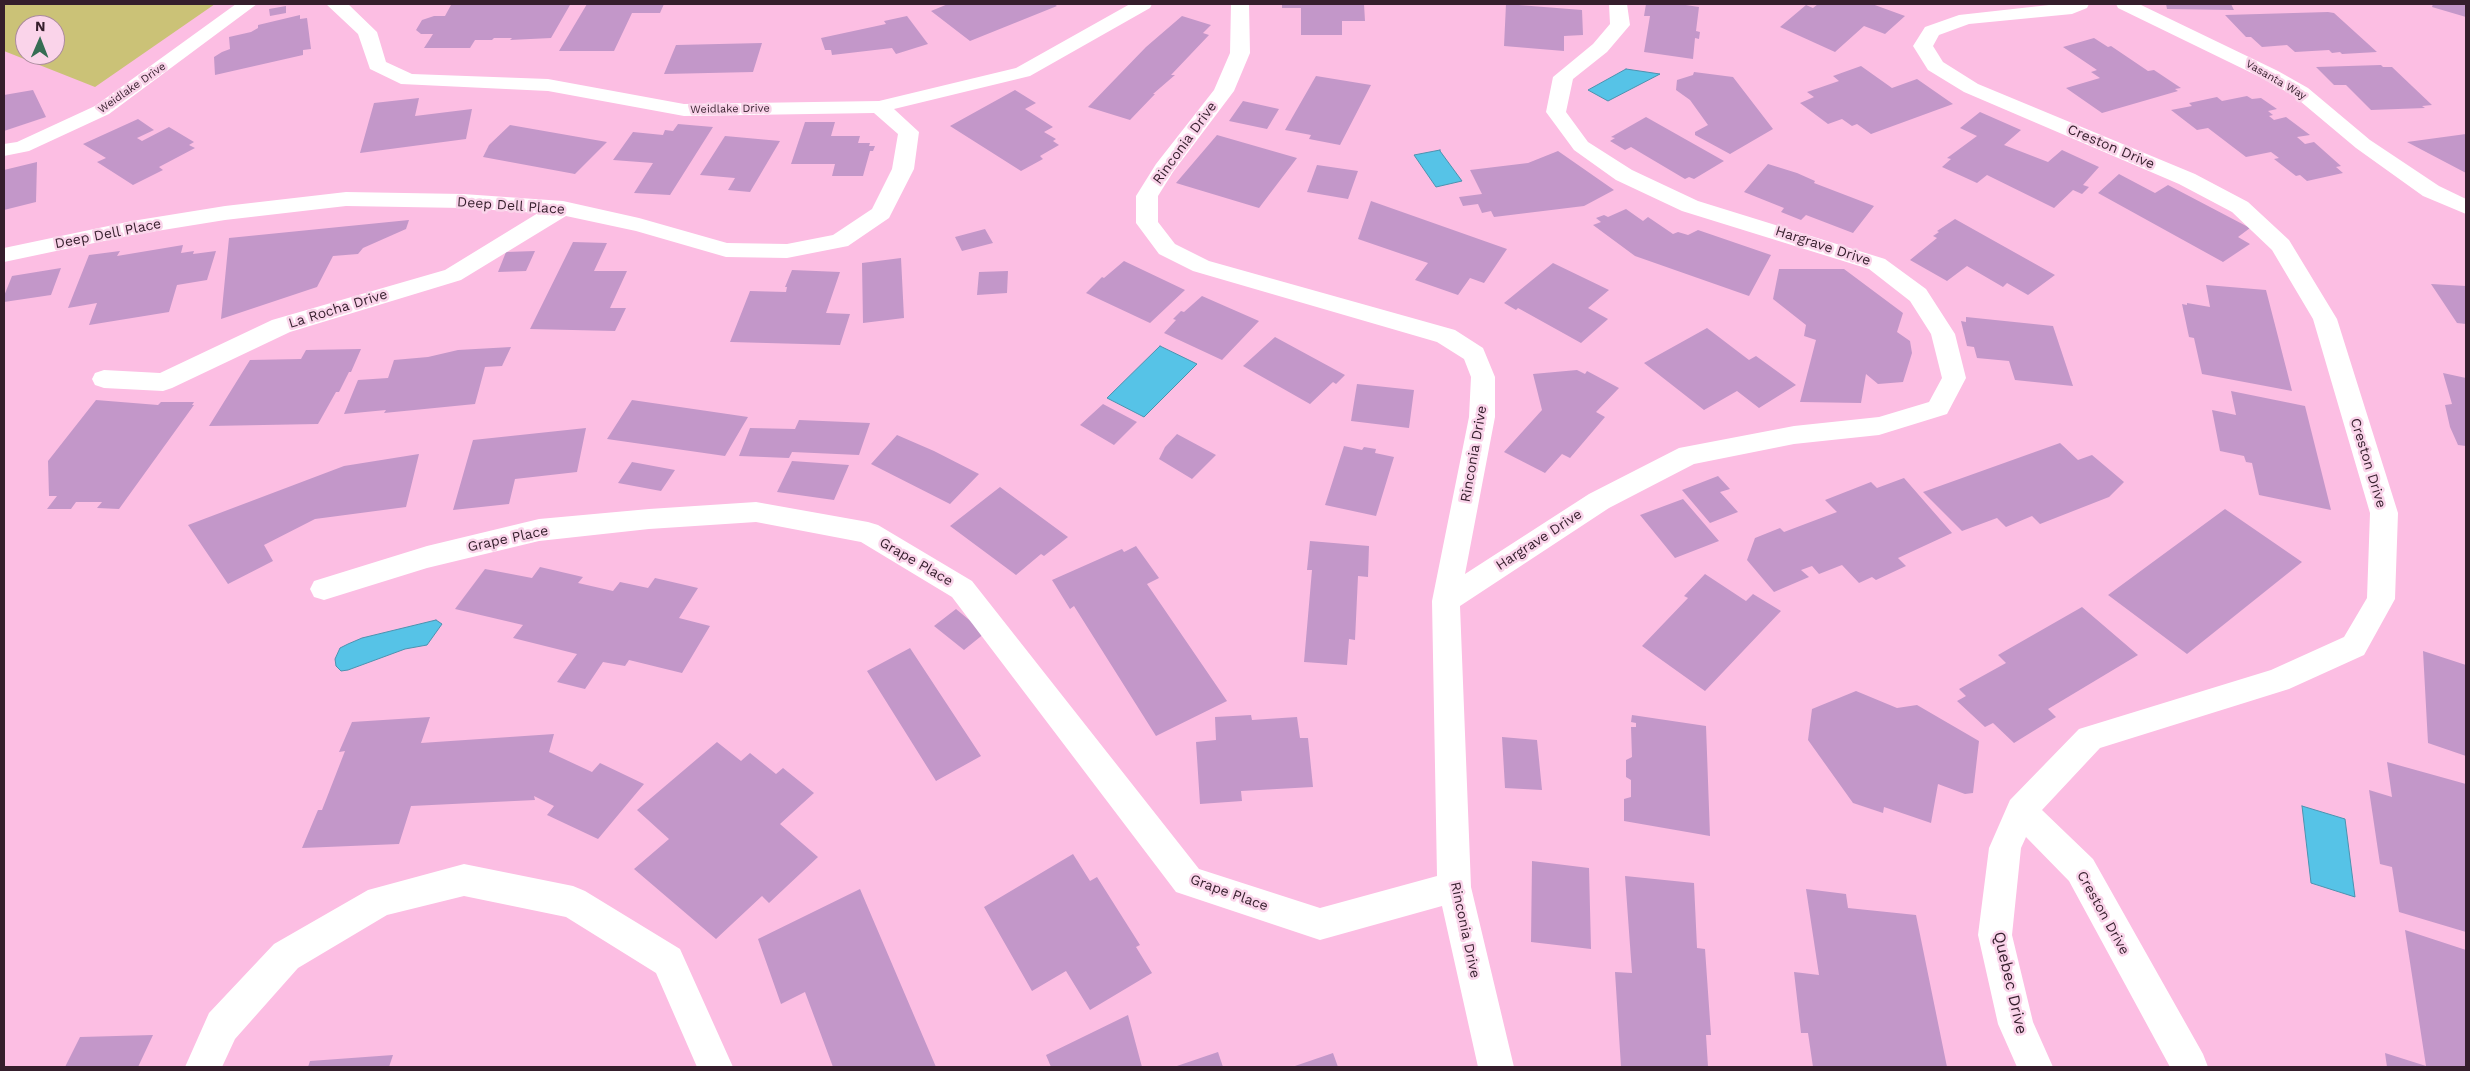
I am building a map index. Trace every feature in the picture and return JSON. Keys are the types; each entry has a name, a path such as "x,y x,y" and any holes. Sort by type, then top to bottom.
{"street":[{"name":"Weidlake Drive","path":"4,150 22,147 102,110 248,4"},
{"name":"Weidlake Drive","path":"335,4 341,7 367,32 377,65 408,80 548,85 684,110 879,107 1023,72 1143,4"},
{"name":"Rinconia Drive","path":"1240,4 1240,53 1224,91 1164,169 1147,196 1147,223 1167,249 1201,266 1446,336 1474,354 1483,377 1482,417 1446,601 1454,887 1496,1067"},
{"name":"Hargrave Drive","path":"1446,601 1599,502 1688,455 1794,435 1879,426 1938,408 1954,378 1943,334 1918,295 1878,264 1690,206 1624,175 1581,146 1556,112 1563,77 1600,48 1620,25 1618,4"},
{"name":"Creston Drive","path":"2080,4 2072,8 1966,19 1932,31 1923,46 1935,66 1971,88 2187,179 2240,207 2281,244 2324,319 2384,513 2381,599 2354,646 2278,680 2090,738 2021,810 2081,870 2190,1067"},
{"name":"Vasanta Way","path":"2125,4 2271,75 2301,92 2371,149 2431,190 2466,208"},
{"name":"Deep Dell Place","path":"4,255 132,228 197,217 346,199 463,201 563,208 639,225 726,250 787,251 840,241 881,213 904,169 909,132 879,107"},
{"name":"La Rocha Drive","path":"104,379 163,382 281,326 453,275 563,208"},
{"name":"Grape Place","path":"324,589 427,557 539,530 640,520 756,512 868,534 962,589 1188,881 1320,924 1454,887"},
{"name":"Quebec Drive","path":"2021,810 2005,848 1995,935 2016,1024 2035,1067"},
{"path":"203,1067 222,1026 286,956 380,901 464,880 573,902 668,961 715,1067"}],"shaded area":[{"path":"4,4 215,4 95,87 39,65 65,65 65,15 15,15 15,55 4,51"}],"water":[{"path":"1626,69 1660,74 1608,101 1588,90"},
{"path":"1440,150 1462,181 1436,187 1414,155"},
{"path":"1160,346 1197,364 1144,417 1107,398"},
{"path":"436,620 442,624 427,645 405,649 348,670 341,671 336,666 335,659 340,648 348,644 362,638"},
{"path":"2302,806 2345,819 2355,897 2311,883"}],"building":[{"path":"587,4 664,4 660,13 632,13 614,51 559,51"},
{"path":"948,4 1054,4 1057,6 970,41 931,11"},
{"path":"1282,4 1364,4 1365,21 1342,21 1342,35 1301,35 1301,8 1282,8"},
{"path":"1506,4 1582,10 1583,35 1564,36 1564,51 1504,46"},
{"path":"1646,4 1679,4 1699,7 1696,31 1700,32 1699,39 1695,38 1693,59 1644,52 1650,16 1644,16"},
{"path":"1818,4 1872,4 1905,16 1885,34 1864,26 1835,52 1780,27 1806,5 1813,8"},
{"path":"2166,4 2231,4 2234,10 2167,9"},
{"path":"2433,4 2466,4 2466,17 2432,7"},
{"path":"451,5 570,5 551,38 510,40 512,38 494,38 492,40 475,40 470,48 424,48 433,34 421,34 416,30 422,20 434,16 445,16"},
{"path":"286,6 286,13 270,16 269,9"},
{"path":"2334,13 2377,52 2342,54 2340,52 2332,53 2329,50 2295,52 2287,45 2262,47 2251,37 2246,37 2225,15"},
{"path":"300,15 300,19 307,18 311,49 303,50 303,55 215,75 214,57 230,49 229,37 251,32 258,28 258,25"},
{"path":"907,16 928,44 896,54 892,48 832,55 831,50 825,50 821,38 886,24 884,21"},
{"path":"1182,16 1211,25 1203,33 1209,35 1171,75 1175,75 1153,94 1155,94 1130,120 1088,107 1146,47"},
{"path":"2094,38 2108,47 2111,46 2148,71 2154,70 2181,88 2175,89 2178,91 2102,113 2066,88 2100,78 2091,72 2097,70 2063,47"},
{"path":"762,43 753,72 664,74 676,45"},
{"path":"2381,65 2383,67 2392,67 2432,105 2422,106 2425,108 2371,110 2346,85 2334,85 2316,67"},
{"path":"1861,66 1892,88 1917,79 1953,104 1871,134 1857,124 1852,126 1842,119 1828,124 1800,103 1814,97 1807,92 1839,81 1833,76"},
{"path":"1694,72 1733,77 1773,129 1730,154 1695,135 1695,132 1708,125 1690,100 1676,90 1677,80 1693,75"},
{"path":"1316,76 1371,85 1340,145 1309,139 1311,135 1285,130"},
{"path":"33,90 46,117 4,131 4,95"},
{"path":"1015,90 1036,103 1025,109 1053,127 1044,132 1056,139 1053,141 1059,145 1040,156 1043,159 1021,171 950,126"},
{"path":"2247,96 2252,99 2261,98 2277,109 2268,111 2273,115 2269,116 2274,120 2286,117 2310,135 2297,137 2305,144 2314,142 2341,166 2336,167 2343,173 2307,181 2300,175 2296,176 2274,159 2279,158 2271,152 2246,157 2208,128 2197,130 2171,110 2192,106 2189,103 2217,97 2222,101"},
{"path":"419,98 415,116 472,109 466,139 360,153 374,103"},
{"path":"1243,101 1279,109 1267,129 1229,121"},
{"path":"1980,112 2021,130 2004,145 2048,162 2062,150 2099,167 2083,185 2089,187 2082,194 2073,190 2054,208 1987,175 1977,183 1942,167 1951,159 1947,158 1977,136 1960,128"},
{"path":"1646,117 1724,161 1694,179 1689,177 1685,179 1631,147 1625,150 1610,141 1615,138 1611,137"},
{"path":"138,119 154,130 137,138 142,141 169,127 194,142 189,145 195,148 159,167 163,170 133,185 97,162 106,158 83,144"},
{"path":"805,122 835,122 831,136 860,136 858,143 870,143 869,146 875,146 873,151 870,151 863,176 832,176 835,164 791,164"},
{"path":"678,124 713,127 670,195 634,193 653,163 613,160 633,132 663,135 665,130 673,131"},
{"path":"510,125 607,142 575,174 483,157 489,145"},
{"path":"2466,134 2466,173 2407,142"},
{"path":"1217,135 1297,158 1259,208 1176,183"},
{"path":"725,136 780,141 750,192 728,190 735,178 700,175"},
{"path":"1558,151 1614,190 1584,206 1494,217 1491,211 1482,213 1478,204 1463,206 1459,197 1482,194 1470,170 1528,163"},
{"path":"37,162 36,202 4,210 4,170"},
{"path":"1768,164 1797,173 1815,181 1814,183 1874,206 1853,233 1806,215 1801,220 1781,212 1784,208 1744,192"},
{"path":"1317,165 1358,171 1348,199 1307,192"},
{"path":"2119,174 2155,193 2168,185 2250,228 2238,237 2250,244 2223,262 2098,193"},
{"path":"1371,201 1507,249 1484,283 1470,278 1458,295 1415,280 1428,263 1358,239"},
{"path":"1626,209 1643,221 1648,217 1673,234 1678,232 1688,235 1698,230 1771,255 1749,296 1635,256 1593,225 1601,222 1596,218 1604,215 1608,217"},
{"path":"1955,219 2055,275 2028,295 2007,283 2003,287 1967,266 1947,281 1910,260 1937,238 1933,236 1939,232 1937,231"},
{"path":"409,220 406,229 363,248 358,254 333,256 317,287 221,319 229,238"},
{"path":"985,229 993,243 962,251 955,237"},
{"path":"573,242 607,243 594,271 627,271 610,308 626,308 615,331 530,329"},
{"path":"183,245 181,253 194,251 193,254 216,251 207,280 177,285 169,312 89,325 97,303 68,308 89,255 120,251 117,256"},
{"path":"535,251 526,271 498,272 506,252"},
{"path":"901,258 904,318 863,323 862,263"},
{"path":"1124,261 1185,290 1150,323 1086,293 1102,277 1104,278"},
{"path":"1553,263 1609,290 1588,308 1608,319 1581,343 1518,308 1516,310 1504,303"},
{"path":"61,268 51,295 4,302 4,296 12,276"},
{"path":"1779,269 1844,269 1903,313 1897,332 1910,341 1912,353 1903,382 1878,384 1866,374 1861,403 1800,402 1816,340 1804,336 1806,325 1773,299"},
{"path":"792,270 840,272 826,313 850,314 840,345 730,342 750,291 786,292 787,287 785,287"},
{"path":"1008,271 1007,293 977,295 979,272"},
{"path":"2431,284 2466,286 2466,324 2457,323"},
{"path":"2206,285 2266,290 2292,391 2202,374 2194,338 2189,337 2182,304 2187,305 2187,303 2210,307"},
{"path":"1202,296 1259,321 1222,360 1164,333 1176,320 1173,319 1181,311 1184,312"},
{"path":"1966,317 2053,326 2073,386 2015,380 2009,361 1977,358 1974,347 1967,346 1961,321 1966,322"},
{"path":"1707,328 1749,360 1756,356 1796,385 1759,408 1737,391 1704,410 1644,363"},
{"path":"1275,337 1345,375 1336,384 1333,382 1310,404 1243,366"},
{"path":"511,347 502,366 485,367 475,404 384,413 386,410 344,414 358,380 388,378 394,360 428,357 458,350"},
{"path":"361,349 351,372 349,372 339,392 336,392 318,424 209,426 250,360 301,359 306,350"},
{"path":"1577,370 1585,374 1587,371 1619,388 1596,412 1605,417 1570,458 1562,454 1545,473 1504,452 1542,410 1533,374"},
{"path":"2443,373 2466,378 2466,446 2458,445 2450,427 2445,405 2452,404"},
{"path":"1357,384 1414,390 1409,428 1351,421"},
{"path":"2231,391 2305,406 2331,510 2259,495 2252,463 2246,462 2244,456 2220,451 2212,410 2236,415"},
{"path":"96,400 158,405 161,402 194,402 192,405 194,405 119,509 97,508 102,502 76,502 71,509 47,509 57,496 49,496 48,461"},
{"path":"632,400 748,417 725,456 607,439"},
{"path":"1103,404 1137,422 1114,445 1080,425"},
{"path":"799,420 870,423 859,455 792,452 789,458 739,456 750,428 795,429"},
{"path":"586,428 577,472 515,479 509,504 453,510 473,440"},
{"path":"1177,434 1216,455 1192,479 1159,459 1165,447"},
{"path":"897,435 979,474 950,504 871,464"},
{"path":"2060,443 2078,460 2092,455 2124,482 2109,497 2040,524 2032,516 2006,527 1997,518 1962,531 1923,492"},
{"path":"1344,446 1362,450 1364,447 1376,449 1375,453 1394,457 1376,516 1325,505"},
{"path":"419,454 406,507 315,519 264,545 273,561 228,584 188,525 344,466"},
{"path":"792,461 849,465 834,500 777,492"},
{"path":"632,462 675,470 661,491 618,483"},
{"path":"1718,476 1730,489 1720,492 1738,512 1710,523 1682,490"},
{"path":"1904,478 1952,533 1898,558 1906,566 1876,580 1872,577 1859,583 1842,565 1819,574 1812,566 1801,570 1809,577 1774,592 1747,560 1755,538 1780,528 1784,532 1837,512 1825,500 1871,482 1877,488"},
{"path":"1000,487 1068,537 1044,556 1041,554 1016,575 950,526"},
{"path":"1683,499 1719,541 1675,558 1640,515"},
{"path":"2225,509 2302,562 2187,654 2108,595"},
{"path":"1310,541 1369,546 1368,577 1358,576 1355,640 1349,639 1347,665 1304,662 1312,570 1307,570"},
{"path":"1136,546 1159,578 1147,584 1227,701 1156,736 1074,606 1070,609 1052,580 1122,549 1124,552"},
{"path":"540,567 583,577 578,583 613,591 620,582 648,588 655,578 698,588 679,618 710,626 682,673 629,660 625,666 603,662 585,689 557,682 577,654 513,638 523,625 455,609 485,569 532,578"},
{"path":"1705,574 1746,601 1753,594 1781,611 1705,691 1642,646 1688,598 1684,596"},
{"path":"2082,607 2138,655 2048,709 2056,717 2014,743 1993,723 1985,727 1957,701 1966,696 1959,689 2006,663 1998,655"},
{"path":"956,609 985,633 964,650 934,626"},
{"path":"910,648 981,756 936,781 867,671"},
{"path":"2423,651 2466,665 2466,756 2428,743"},
{"path":"1856,691 1897,708 1917,705 1979,741 1973,793 1965,794 1938,784 1931,823 1884,807 1883,813 1853,803 1808,740 1812,709"},
{"path":"1251,715 1252,720 1297,717 1300,738 1308,738 1313,787 1241,791 1242,801 1200,804 1196,742 1216,740 1215,717"},
{"path":"1632,715 1706,726 1710,836 1624,821 1624,799 1631,797 1631,780 1626,777 1626,760 1632,757 1631,727 1636,727 1636,723 1631,722"},
{"path":"430,717 421,743 554,734 549,752 592,772 600,763 644,784 598,839 547,815 554,806 534,796 535,800 411,806 399,844 302,848 318,810 322,810 345,751 339,752 352,722"},
{"path":"1502,737 1537,740 1542,790 1505,788"},
{"path":"717,742 741,761 750,753 776,774 783,768 814,793 780,824 818,857 769,903 762,896 716,939 634,869 669,839 637,810"},
{"path":"2387,762 2466,784 2466,932 2399,912 2392,867 2380,864 2369,790 2392,797"},
{"path":"1073,854 1090,881 1097,877 1140,945 1136,947 1152,973 1090,1010 1066,971 1032,991 984,907"},
{"path":"1532,861 1589,868 1591,949 1531,942"},
{"path":"1625,876 1694,883 1697,948 1705,949 1711,1035 1706,1035 1708,1067 1621,1067 1615,972 1632,973"},
{"path":"860,889 936,1067 833,1067 805,992 781,1004 758,939"},
{"path":"1806,889 1846,894 1848,908 1916,915 1947,1067 1813,1067 1808,1033 1801,1033 1794,972 1819,975"},
{"path":"2405,930 2466,950 2466,1067 2387,1067 2385,1053 2426,1066"},
{"path":"1128,1015 1142,1067 1051,1067 1046,1055"},
{"path":"153,1035 138,1067 65,1067 80,1037"},
{"path":"1218,1052 1223,1067 1174,1067"},
{"path":"1333,1053 1338,1067 1292,1067"},
{"path":"393,1055 389,1067 308,1067 310,1061"}]}
